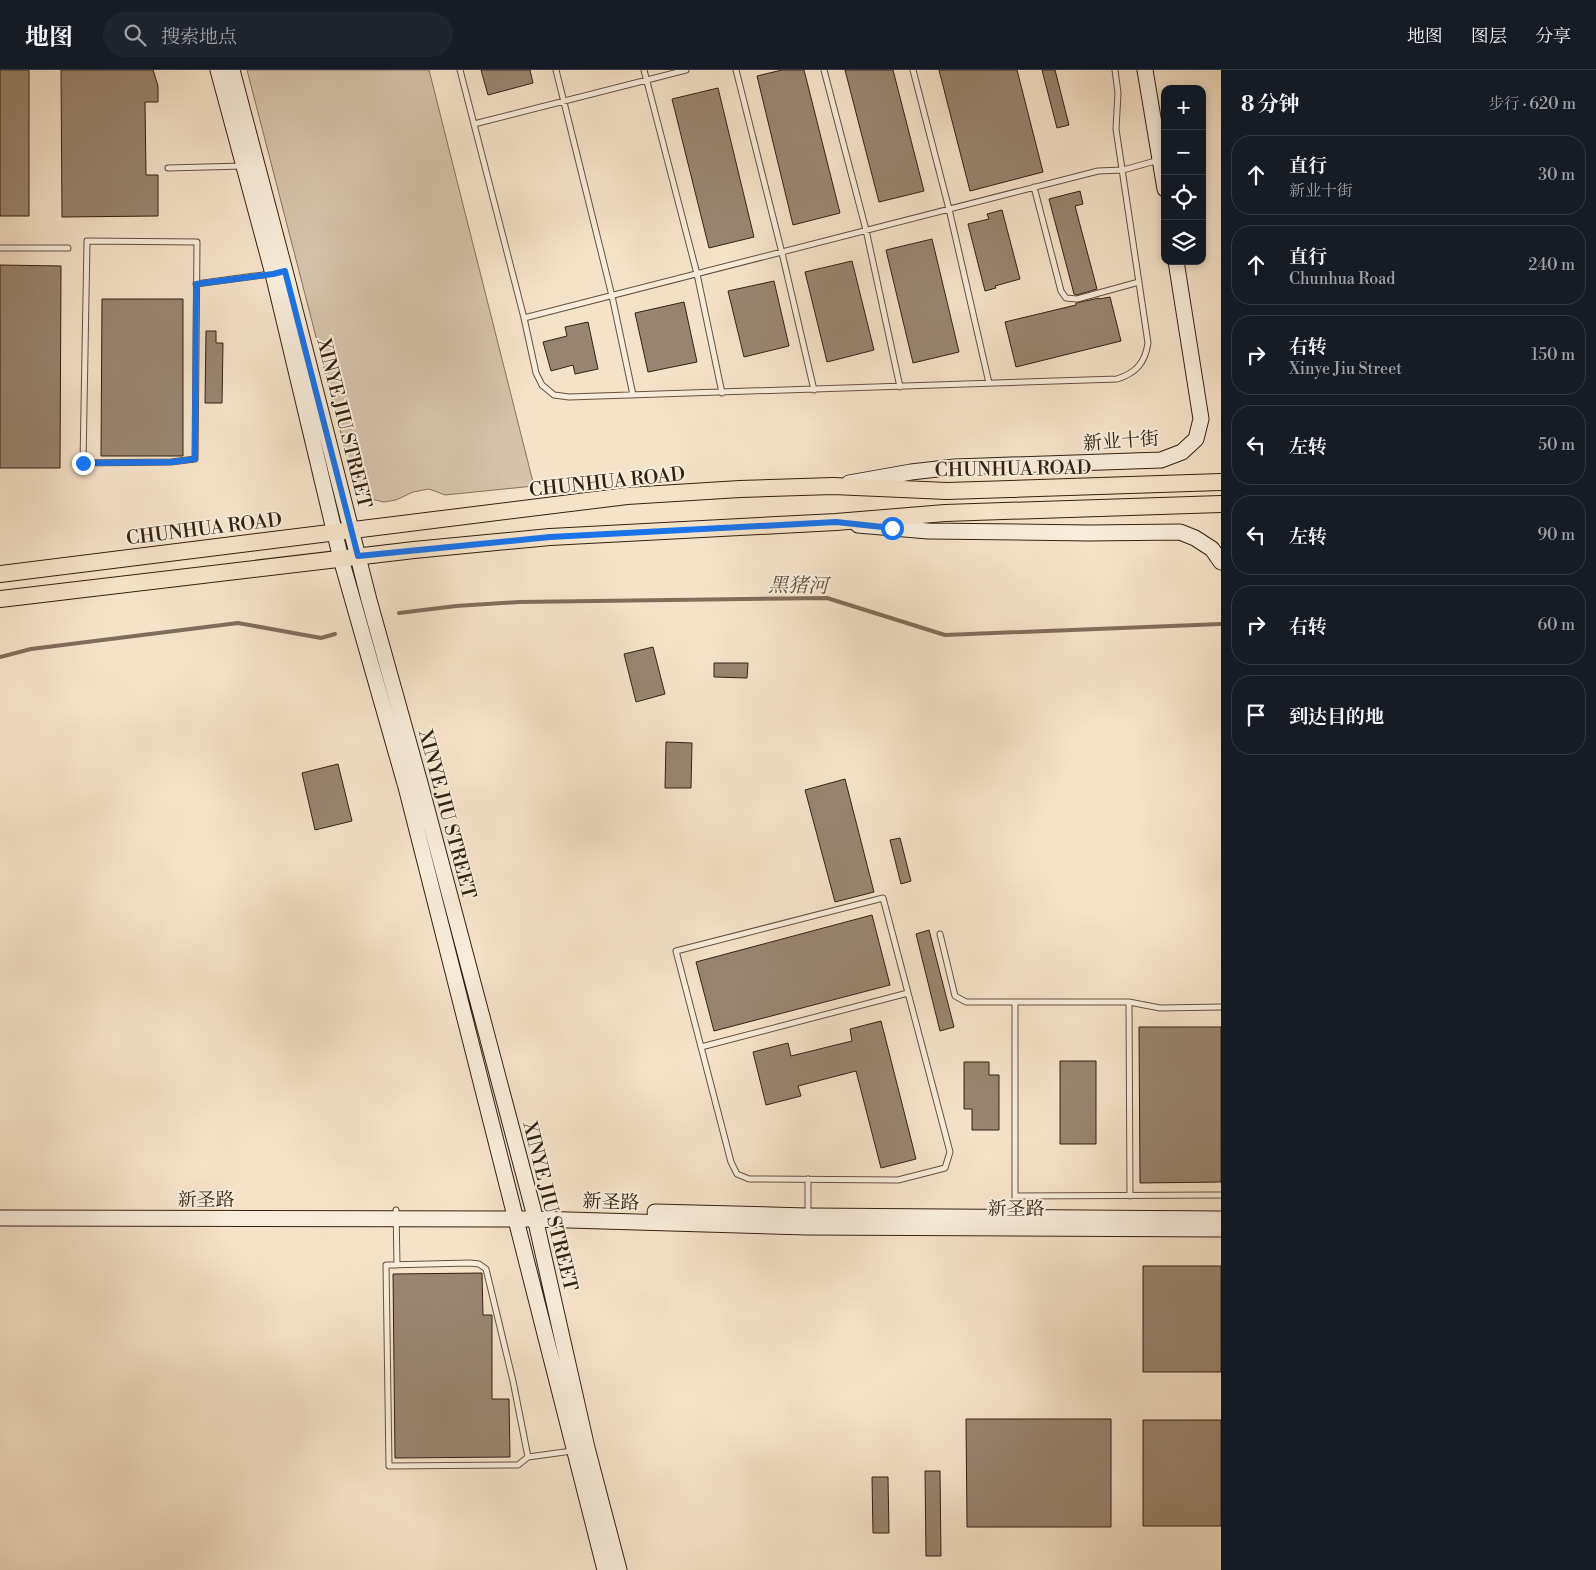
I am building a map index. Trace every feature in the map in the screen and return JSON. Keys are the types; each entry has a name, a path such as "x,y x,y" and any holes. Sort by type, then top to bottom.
{"main road":[{"name":"CHUNHUA ROAD","path":"0,574 627,496 740,489 833,486 947,491 1221,482"},
{"path":"0,599 358,556 550,537 836,522 945,513 1221,504"}],"street":[{"name":"XINYE JIU STREET","path":"218,70 249,164 352,530 534,1214 605,1570"},
{"name":"XINYE JIU STREET","path":"232,70 249,164"},
{"path":"1145,70 1163,175"},
{"name":"新业十街","path":"833,486 911,472 954,467 1161,460 1182,452 1196,439 1201,419 1177,265"},
{"name":"XINYE JIU STREET","path":"279,272 342,559 406,787 515,1214 581,1449 619,1570"},
{"path":"836,522 928,531 1180,532 1212,548 1221,562"},
{"name":"新圣路","path":"0,1209 397,1215"},
{"name":"新圣路","path":"0,1218 534,1214 808,1222 1015,1223 1221,1219"},
{"name":"新圣路","path":"1015,1223 1221,1229"}],"lane":[{"path":"460,70 524,318 536,373 542,385 554,394 569,397 1117,379 1129,375 1140,366 1148,343 1124,170 1116,129 1118,93 1115,70"},
{"path":"556,70 612,296 633,395"},
{"path":"644,70 697,274 722,393"},
{"path":"474,124 686,70"},
{"path":"736,70 814,390"},
{"path":"824,70 866,230 900,386"},
{"path":"913,70 949,209 989,383"},
{"path":"524,318 1098,171 1124,170 1160,160"},
{"path":"168,168 249,164"},
{"path":"1034,187 1061,291 1066,298 1077,299 1140,282"},
{"path":"87,241 197,242 196,284 195,459 172,462 83,463 87,241"},
{"path":"0,248 68,248"},
{"path":"196,284 279,272"},
{"path":"883,898 950,1152 945,1168 898,1180 749,1178 737,1174 731,1162 701,1046 676,951 883,898"},
{"path":"940,934 955,996 966,1002 1129,1002 1160,1008 1221,1007"},
{"path":"701,1046 908,993"},
{"path":"1014,1002 1015,1223"},
{"path":"1129,1002 1130,1196"},
{"path":"808,1179 808,1222"},
{"path":"1015,1196 1221,1195"},
{"path":"397,1215 397,1265"},
{"path":"528,1457 514,1381 486,1269 479,1264 470,1263 386,1265 389,1466 518,1465 528,1457 581,1449"}],"shaded area":[{"path":"247,70 429,70 534,486 445,495 429,489 413,492 396,500 384,502 367,498 354,484"}],"building":[{"path":"0,70 29,70 29,216 0,216"},
{"path":"61,70 153,70 158,86 158,102 145,102 146,175 158,175 158,216 62,217"},
{"path":"481,70 530,70 533,83 488,95"},
{"path":"782,70 804,70 840,213 793,225 757,76"},
{"path":"845,70 893,70 924,191 879,202"},
{"path":"939,70 1017,70 1043,172 970,191"},
{"path":"1042,70 1055,70 1069,125 1057,128"},
{"path":"718,88 754,237 709,248 672,99"},
{"path":"1080,191 1083,204 1075,206 1097,289 1077,295 1074,294 1049,199"},
{"path":"1002,210 1020,279 985,291 968,224 989,219 987,214"},
{"path":"932,239 959,352 913,363 886,250"},
{"path":"852,261 874,350 827,362 805,272"},
{"path":"0,265 61,266 60,468 0,468"},
{"path":"774,281 789,346 744,357 728,291"},
{"path":"1110,297 1121,341 1016,367 1005,322 1076,305 1076,303"},
{"path":"102,299 183,299 183,456 101,456"},
{"path":"684,302 697,362 648,372 635,313"},
{"path":"588,322 598,369 575,374 573,365 551,371 543,342 567,336 565,327"},
{"path":"206,331 216,331 216,343 223,343 222,403 205,403"},
{"path":"653,647 665,694 636,702 624,654"},
{"path":"714,663 748,663 747,678 714,677"},
{"path":"666,742 692,743 691,788 665,788"},
{"path":"338,764 352,821 315,830 302,773"},
{"path":"845,779 874,892 835,902 805,790"},
{"path":"900,838 911,881 901,884 890,840"},
{"path":"872,915 890,985 714,1031 696,962"},
{"path":"929,930 954,1027 940,1031 916,934"},
{"path":"881,1021 916,1159 881,1168 856,1071 798,1086 801,1096 766,1105 753,1052 788,1043 791,1056 852,1041 850,1029"},
{"path":"1139,1027 1221,1027 1221,1182 1140,1183"},
{"path":"1060,1061 1096,1061 1096,1144 1060,1144"},
{"path":"964,1062 989,1062 989,1075 999,1075 999,1130 972,1130 972,1109 964,1109"},
{"path":"1143,1266 1221,1266 1221,1372 1143,1372"},
{"path":"482,1273 483,1315 492,1315 492,1399 509,1399 510,1457 395,1458 393,1274"},
{"path":"966,1419 1111,1419 1111,1527 967,1527"},
{"path":"1143,1420 1221,1420 1221,1526 1143,1526"},
{"path":"925,1471 940,1471 941,1556 926,1556"},
{"path":"872,1477 888,1477 889,1533 873,1533"}],"waterway":[{"name":"黑猪河","path":"399,613 456,606 519,602 827,598 945,635 1221,624"},
{"path":"0,657 31,649 238,623 321,638 335,634"}],"route":[{"path":"83,463 172,462 195,459 196,284 285,271 358,556 550,537 836,522 892,528"}]}
